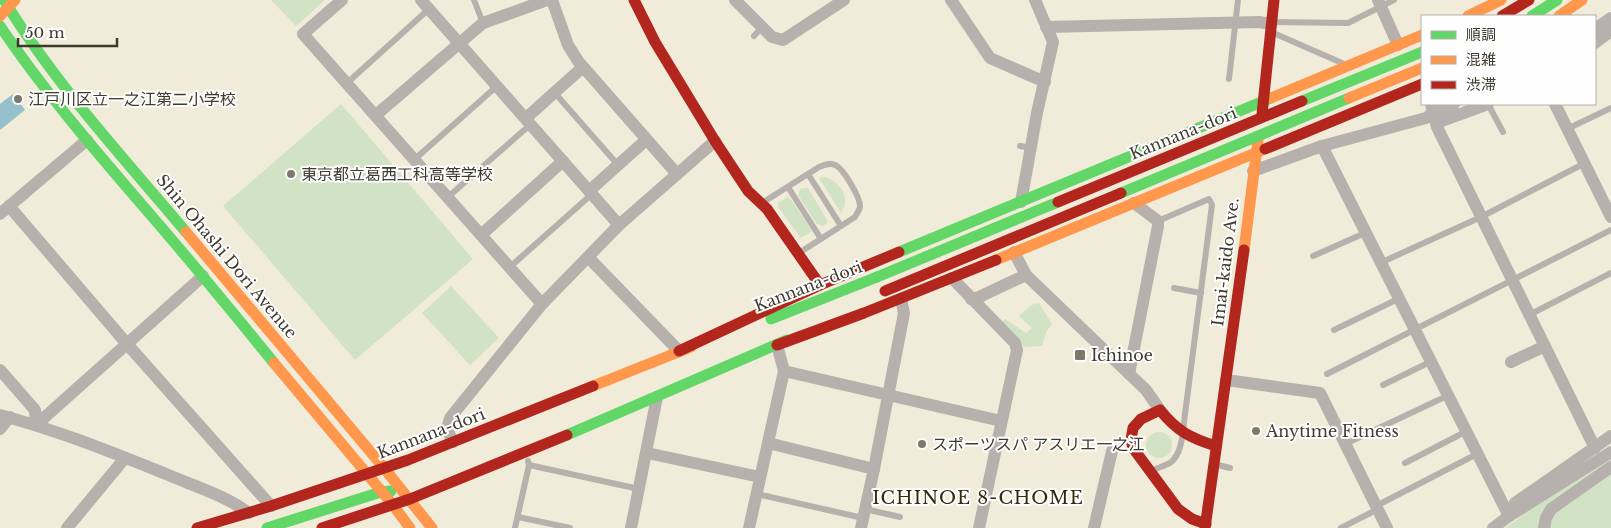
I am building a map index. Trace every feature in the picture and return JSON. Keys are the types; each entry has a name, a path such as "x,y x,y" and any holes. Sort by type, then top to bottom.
{"main road":[{"path":"634,0 655,42 715,141 748,191 761,204 820,285"},
{"name":"Imai-kaido Ave.","path":"1205,526 1255,154 1264,100 1274,0"},
{"path":"1470,15 1501,0"},
{"path":"1504,15 1530,0"},
{"path":"1534,15 1557,0"},
{"path":"1560,15 1582,0"},
{"name":"Shin Ohashi Dori Avenue","path":"7,6 67,90 410,499 432,528"},
{"name":"Shin Ohashi Dori Avenue","path":"0,26 32,71 87,140 203,276 410,528"},
{"path":"679,351 782,301 1421,35"},
{"name":"Kannana-dori","path":"197,528 366,475 679,351 787,313 1421,52"},
{"name":"Kannana-dori","path":"871,297 1421,68"},
{"path":"777,345 901,299 1421,84"},
{"name":"Kannana-dori","path":"322,528 344,525 527,452 777,345 857,303"},
{"path":"1205,526 1178,509 1133,448 1130,432 1140,421 1160,410 1168,421 1182,434 1196,441 1216,446"},
{"path":"267,528 381,492 397,491 410,499"}],"street":[{"path":"342,0 304,34 542,304"},
{"path":"376,115 483,23 547,0"},
{"path":"552,0 568,45 583,67 677,174"},
{"path":"735,0 758,32 783,40 844,0"},
{"path":"951,0 990,58 1044,82"},
{"path":"1021,202 1025,147 1035,106 1044,82 1052,42 1035,0"},
{"path":"1380,3 1398,46"},
{"path":"425,4 619,225"},
{"path":"1596,28 1611,18"},
{"path":"1046,27 1108,29 1235,23 1270,26"},
{"path":"1596,43 1611,31"},
{"path":"528,121 554,92 583,67"},
{"path":"1253,171 1322,146 1426,118 1452,105"},
{"path":"1434,113 1482,105"},
{"path":"1556,105 1611,217"},
{"path":"1434,113 1481,217 1595,448"},
{"path":"87,140 4,210 127,344 271,506"},
{"path":"591,192 646,140"},
{"path":"453,442 447,429 450,418 542,304 619,225 715,141"},
{"path":"1322,146 1509,516"},
{"path":"482,235 564,161"},
{"path":"1129,374 1158,221 1134,203"},
{"path":"1014,252 1026,275 1146,390 1160,410"},
{"path":"588,257 679,351"},
{"path":"972,299 978,298 1026,275"},
{"path":"36,425 203,276"},
{"path":"952,278 1015,344 1017,350 979,528"},
{"path":"863,518 904,313 901,299"},
{"path":"749,528 784,371 777,345"},
{"path":"1511,362 1545,346"},
{"path":"0,370 35,410 36,425"},
{"path":"784,371 1001,421"},
{"path":"1226,380 1320,393 1387,528"},
{"path":"631,528 657,397"},
{"path":"0,429 5,416 36,425 231,500 249,513"},
{"path":"1509,516 1515,502 1611,436"},
{"path":"768,443 874,469"},
{"path":"1094,528 1112,451"},
{"path":"1493,528 1611,452"},
{"path":"647,453 760,477"},
{"path":"67,528 125,458"},
{"path":"1544,528 1546,518 1551,509 1611,467"}],"lane":[{"path":"474,0 483,23"},
{"path":"1229,79 1238,0"},
{"path":"1270,26 1348,23 1380,3 1394,0"},
{"path":"347,83 425,4"},
{"path":"1270,26 1348,66"},
{"path":"415,159 497,86"},
{"path":"554,92 618,165"},
{"path":"1489,105 1503,132"},
{"path":"1568,129 1611,108"},
{"path":"448,197 528,121"},
{"path":"1380,263 1481,217 1585,163"},
{"path":"761,204 819,167 835,164 842,170 858,198 860,205 858,212 855,217 798,254"},
{"path":"808,174 841,226"},
{"path":"788,186 821,239"},
{"path":"510,267 591,192"},
{"path":"1150,471 1170,463 1177,455 1182,434 1212,205 1209,199 1158,221"},
{"path":"1328,374 1611,230"},
{"path":"1313,256 1365,233"},
{"path":"1529,315 1611,273"},
{"path":"1174,288 1200,293"},
{"path":"1334,330 1398,299"},
{"path":"1383,386 1430,362"},
{"path":"1345,444 1447,396"},
{"path":"1405,463 1465,432"},
{"path":"515,528 529,465 527,452"},
{"path":"1341,528 1477,454"},
{"path":"1213,464 1230,468"},
{"path":"529,465 640,489"},
{"path":"757,494 863,518 900,517"},
{"path":"518,517 570,528"}],"green space":[{"path":"271,0 325,0 296,26"},
{"path":"341,104 473,259 355,360 223,206"},
{"path":"819,178 831,179 843,191 845,202 841,213"},
{"path":"808,188 827,220 827,223 823,226 817,224 798,195 800,189"},
{"path":"788,197 811,230 811,232 801,238 778,207 778,203"},
{"path":"451,286 499,338 470,365 422,313"},
{"path":"1039,303 1052,324 1046,332 1042,346 1024,347 999,324 1005,319 1026,333 1032,328 1019,316 1031,305"},
{"path":"1159,432 1168,436 1172,445 1168,454 1159,458 1150,454 1146,445 1150,436"},
{"path":"1611,448 1611,528 1505,528"}],"water":[{"path":"13,94 25,110 0,130 0,104"}],"traffic: fast":[{"path":"4,0 67,91 186,232"},
{"path":"1534,15 1557,0"},
{"path":"0,26 80,132 274,363"},
{"path":"1302,101 1421,52"},
{"path":"899,252 1271,98"},
{"path":"1121,193 1349,98"},
{"path":"877,277 1058,202"},
{"path":"771,319 877,277"},
{"path":"567,435 787,340"},
{"path":"267,528 381,492 391,491"}],"traffic: slow":[{"path":"0,16 15,0"},
{"path":"1470,15 1501,0"},
{"path":"1560,15 1582,0"},
{"path":"1271,98 1421,35"},
{"path":"1349,98 1421,68"},
{"path":"1244,250 1258,140"},
{"path":"996,260 1265,149"},
{"path":"186,232 432,528"},
{"path":"593,386 691,347"},
{"path":"274,363 393,505 410,528"}],"traffic: jam":[{"path":"634,0 655,42 715,141 748,191 767,209 820,285"},
{"path":"1262,114 1274,0"},
{"path":"1504,15 1529,0"},
{"path":"1265,149 1421,84"},
{"path":"1058,202 1302,101"},
{"path":"885,291 1121,193"},
{"path":"1205,528 1244,250"},
{"path":"679,351 820,285 899,252"},
{"path":"777,345 864,313 996,260"},
{"path":"197,528 271,506 408,460 593,386"},
{"path":"1206,524 1192,519 1178,509 1133,448 1131,440 1133,428 1141,419 1160,410 1178,429 1216,446"},
{"path":"322,528 410,499 567,435"}],"place":[{"name":"江戸川区立一之江第二小学校","path":"18,99"},
{"name":"東京都立葛西工科高等学校","path":"291,174"},
{"name":"Ichinoe","path":"1080,355"},
{"name":"Anytime Fitness","path":"1256,431"},
{"name":"スポーツスパ アスリエ一之江","path":"922,444"}],"district":[{"name":"ICHINOE 8-CHOME","path":"978,498"}]}
